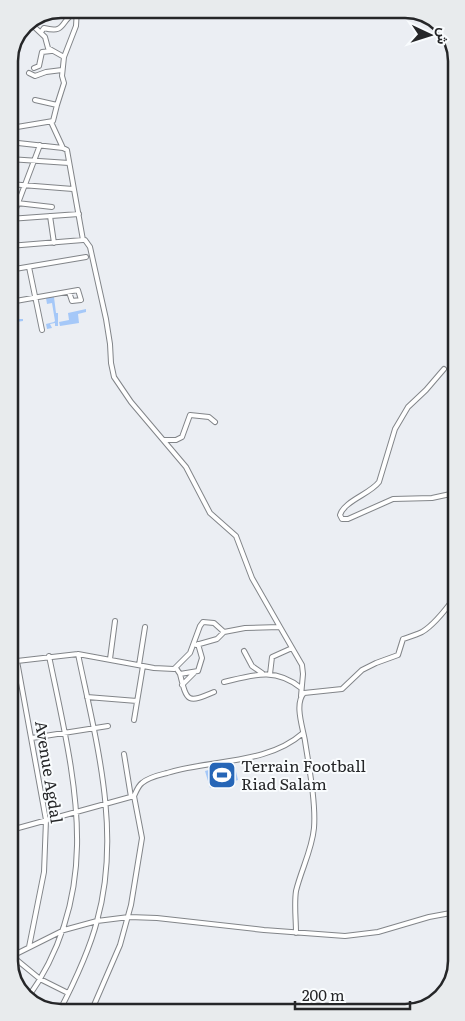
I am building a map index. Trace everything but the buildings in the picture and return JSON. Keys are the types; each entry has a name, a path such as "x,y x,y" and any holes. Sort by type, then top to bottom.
{"street":[{"path":"41,32 44,28 60,29 67,18"},
{"path":"18,127 51,122 54,119 56,105 64,83 62,70 64,57 76,26 76,18"},
{"path":"34,26 46,39 48,48 64,57"},
{"path":"34,68 39,66 42,52 51,51"},
{"path":"29,73 35,76 46,72 62,70"},
{"path":"35,100 56,105"},
{"path":"51,122 63,148 67,150 83,240"},
{"path":"18,143 63,148"},
{"path":"18,200 40,145"},
{"path":"18,159 69,163"},
{"path":"18,185 73,189"},
{"path":"18,203 52,207"},
{"path":"18,218 79,214"},
{"path":"50,216 54,243"},
{"path":"18,245 86,240 96,270 109,336 110,363 114,377 131,402 186,467 210,513 236,536 252,578 303,670 299,702 310,777 314,826 310,849 295,896 296,933"},
{"path":"18,269 86,257"},
{"path":"29,267 42,330"},
{"path":"18,300 70,292"},
{"path":"444,369 403,414 390,442 379,482 374,488 346,505 340,515 342,519 348,519 393,499 432,498 448,495"},
{"path":"163,440 176,440 182,437 190,415 209,417 215,422"},
{"path":"301,697 304,693 340,690 362,670 376,662 397,656 403,639 419,634 428,628 448,608"},
{"path":"110,659 115,621"},
{"path":"18,661 78,654 165,669 176,668 187,658 196,645 200,626 203,622 211,622 224,632"},
{"path":"134,720 145,627"},
{"path":"196,645 217,639 224,632 245,628 280,627"},
{"path":"182,686 198,671 201,664 202,656 196,645"},
{"path":"270,674 272,657 292,648"},
{"path":"244,651 252,666 262,673"},
{"path":"63,1003 86,953 97,921 106,873 106,805 78,654"},
{"path":"31,992 40,980 64,930 75,881 77,812 49,656"},
{"name":"Avenue Agdal","path":"18,661 46,820 43,880 29,947"},
{"path":"176,668 180,674 182,686 192,700 214,692"},
{"path":"180,674 194,673"},
{"path":"224,682 262,673 288,680 301,688"},
{"path":"87,697 137,701"},
{"path":"32,738 108,726"},
{"path":"18,828 132,797 140,784 148,779 185,767 263,754 291,743 303,733"},
{"path":"95,1003 114,962 129,916 142,838 124,754"},
{"path":"18,953 64,930 97,921 129,916 296,933 354,936 448,914"},
{"path":"18,961 40,980 68,993"}],"shaded area":[{"path":"54,297 56,313 58,313 58,326 55,326 55,323 50,324 52,328 47,329 46,324 55,321 52,303 47,304 46,298"},
{"path":"86,309 86,312 78,314 79,323 60,326 59,322 69,320 68,313"},
{"name":"Terrain Football Riad Salam","path":"234,763 238,780 210,788 205,771"}],"place":[{"name":"Terrain Football Riad Salam","path":"222,775"}]}
